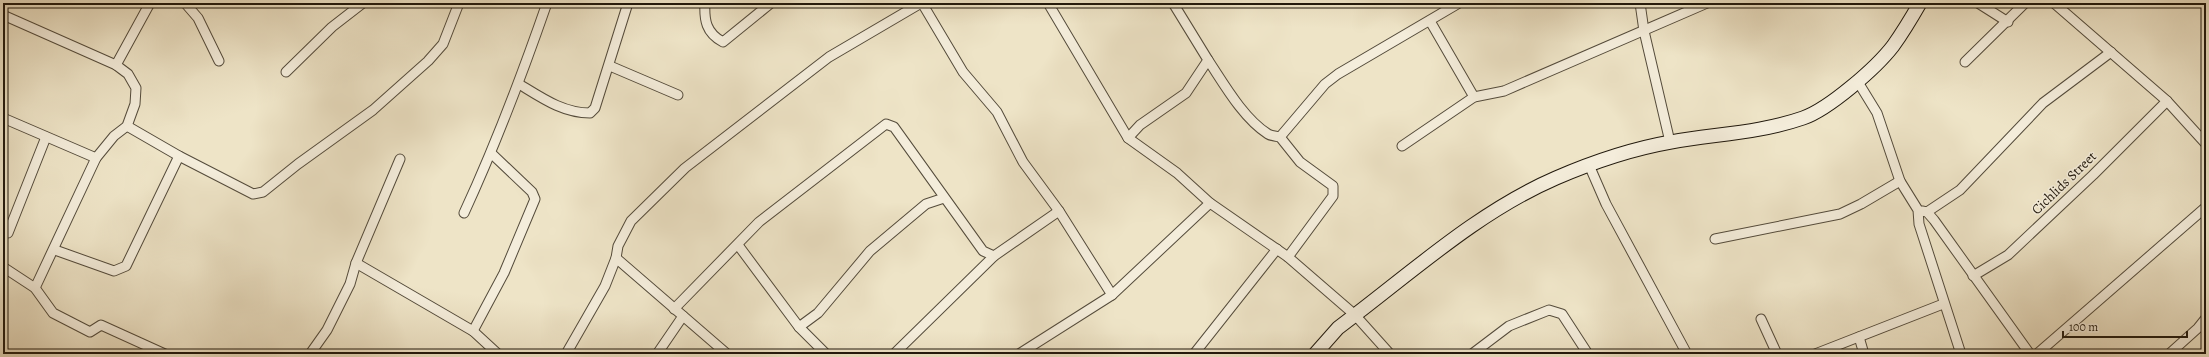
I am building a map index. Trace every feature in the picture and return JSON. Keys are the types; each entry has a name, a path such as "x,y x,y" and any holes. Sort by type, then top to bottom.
{"main road":[{"path":"1316,354 1338,328 1479,221 1508,202 1557,178 1632,150 1670,142 1754,130 1804,118 1843,94 1858,82 1892,47 1920,3"}],"street":[{"path":"116,65 150,3"},
{"path":"185,3 198,18 219,61"},
{"path":"286,72 332,27 363,3"},
{"path":"127,126 179,156 253,194 263,192 298,164 373,110 428,61 443,44 459,3"},
{"path":"464,213 492,154 519,84 547,3"},
{"path":"519,84 555,106 575,113 590,113 595,108 610,66 628,3"},
{"path":"704,3 704,17 709,31 715,38 723,42 771,3"},
{"path":"566,354 605,286 616,258 618,246 631,221 685,168 829,57 921,3 963,72 997,112 1023,162 1059,211 1112,295"},
{"path":"1048,3 1095,79 1113,116 1128,138 1177,173 1210,203 1288,257 1355,315 1390,354"},
{"path":"1173,3 1236,102 1269,135 1280,136 1300,162 1332,186 1333,196 1288,257"},
{"path":"1640,3 1644,31 1670,142"},
{"path":"1402,146 1474,97 1504,91 1707,3"},
{"path":"1978,3 2008,22"},
{"path":"1964,62 2008,22 2025,3"},
{"path":"2054,3 2167,101 2206,144"},
{"path":"1280,136 1325,84 1338,74 1457,4"},
{"path":"3,16 116,65 128,74 136,88 135,104 127,126 114,136 96,158 55,250 35,288"},
{"path":"1430,21 1474,97"},
{"path":"1961,354 1943,304 1918,224 1922,211 1960,190 2043,103 2111,52"},
{"path":"1128,138 1140,125 1186,93 1208,60"},
{"path":"610,66 678,96"},
{"path":"1858,82 1877,113 1900,181 1973,276 2030,354"},
{"name":"Cichlids Street","path":"1973,276 2008,255 2088,180 2167,101"},
{"path":"3,118 96,158"},
{"path":"674,308 738,245 759,222 886,124 894,127 983,251 994,256"},
{"path":"8,233 46,137"},
{"path":"473,331 504,273 535,198 532,192 492,154"},
{"path":"55,250 114,271 126,266 179,156"},
{"path":"310,354 327,330 350,284 356,263 400,159"},
{"path":"1589,165 1606,204 1687,354"},
{"path":"1715,239 1840,214 1861,204 1900,181"},
{"path":"799,328 818,313 870,251 926,204 944,198"},
{"path":"1019,354 1112,295 1210,203"},
{"path":"2037,354 2206,207"},
{"path":"894,354 994,256 1059,211"},
{"path":"738,245 799,328 826,354"},
{"path":"1194,354 1277,249"},
{"path":"616,258 727,354"},
{"path":"356,263 473,331 498,354"},
{"path":"3,268 35,288 53,313 90,332 101,325 165,354"},
{"path":"1815,354 1943,304"},
{"path":"1472,354 1509,326 1549,310 1562,314 1588,354"},
{"path":"657,354 683,316"},
{"path":"2169,354 2198,328 2206,318"},
{"path":"1761,319 1777,354"},
{"path":"1859,337 1864,354"}]}
